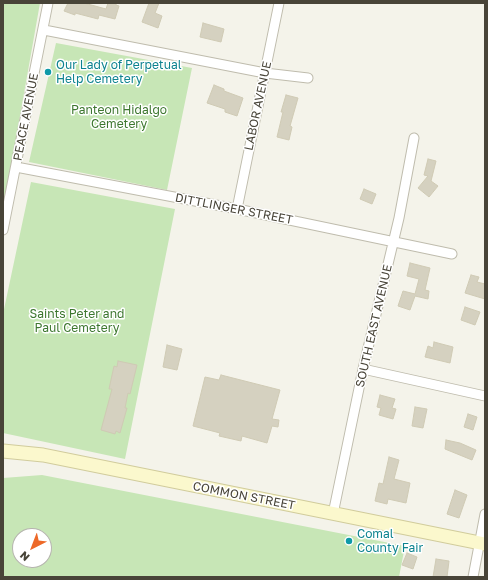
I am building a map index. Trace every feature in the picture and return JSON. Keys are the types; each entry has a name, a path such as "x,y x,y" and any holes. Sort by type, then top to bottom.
{"main road":[{"name":"COMMON STREET","path":"3,451 43,455 482,544"}],"street":[{"name":"PEACE AVENUE","path":"3,230 44,30 48,3"},
{"name":"LABOR AVENUE","path":"237,209 279,3"},
{"path":"44,30 265,73 308,78"},
{"name":"SOUTH EAST AVENUE","path":"333,514 363,369 393,242 414,138"},
{"name":"DITTLINGER STREET","path":"16,167 237,209 452,254"},
{"path":"363,369 485,396"},
{"path":"472,577 482,544 485,514"}],"green space":[{"path":"3,3 40,3 3,212"},
{"name":"Panteon Hidalgo Cemetery","path":"56,43 192,68 167,190 29,162"},
{"name":"Saints Peter and Paul Cemetery","path":"31,182 175,209 125,459 3,433 3,314"},
{"path":"42,475 405,546 399,577 3,577 3,478"}],"building":[{"path":"68,3 84,3 106,9 108,3 116,3 116,5 119,6 115,19 99,15 98,19 75,13 75,15 64,11"},
{"path":"149,3 159,3 155,13 162,16 158,28 142,22"},
{"path":"203,23 224,29 221,42 200,37"},
{"path":"214,85 224,89 224,91 243,98 237,116 225,112 225,109 207,103"},
{"path":"286,95 298,98 290,126 292,127 289,140 277,137 283,112 281,112"},
{"path":"428,159 436,161 431,181 438,186 429,197 418,188 428,176 424,175"},
{"path":"364,189 376,194 372,204 360,199"},
{"path":"410,263 430,268 425,290 429,291 428,299 415,296 410,310 398,306 403,291 415,294 419,279 407,276"},
{"path":"471,275 479,277 477,282 485,284 485,299 465,293"},
{"path":"465,307 480,312 475,325 461,320"},
{"path":"434,342 453,347 450,363 425,357 428,346 433,348"},
{"path":"167,345 182,349 177,370 163,367"},
{"path":"118,361 137,365 130,394 128,393 125,408 127,408 120,433 116,431 115,434 101,430 112,389 109,389 114,366 117,367"},
{"path":"221,375 280,390 272,419 279,420 278,427 272,426 267,443 242,436 241,441 219,436 220,433 193,426 205,377 219,380"},
{"path":"380,395 395,399 392,408 396,409 393,419 379,415 381,408 377,407"},
{"path":"415,407 427,409 423,428 412,426"},
{"path":"468,414 477,417 473,430 464,427"},
{"path":"446,440 460,443 476,450 472,460 445,449"},
{"path":"389,457 399,460 394,479 410,483 406,503 388,499 387,504 375,501 379,483 383,484"},
{"path":"455,490 467,495 459,518 447,514"},
{"path":"407,553 417,557 413,569 402,565"},
{"path":"436,559 449,561 447,577 433,577"}],"place":[{"name":"Our Lady of Perpetual Help Cemetery","path":"48,72"},
{"name":"Comal County Fair","path":"349,541"}]}
